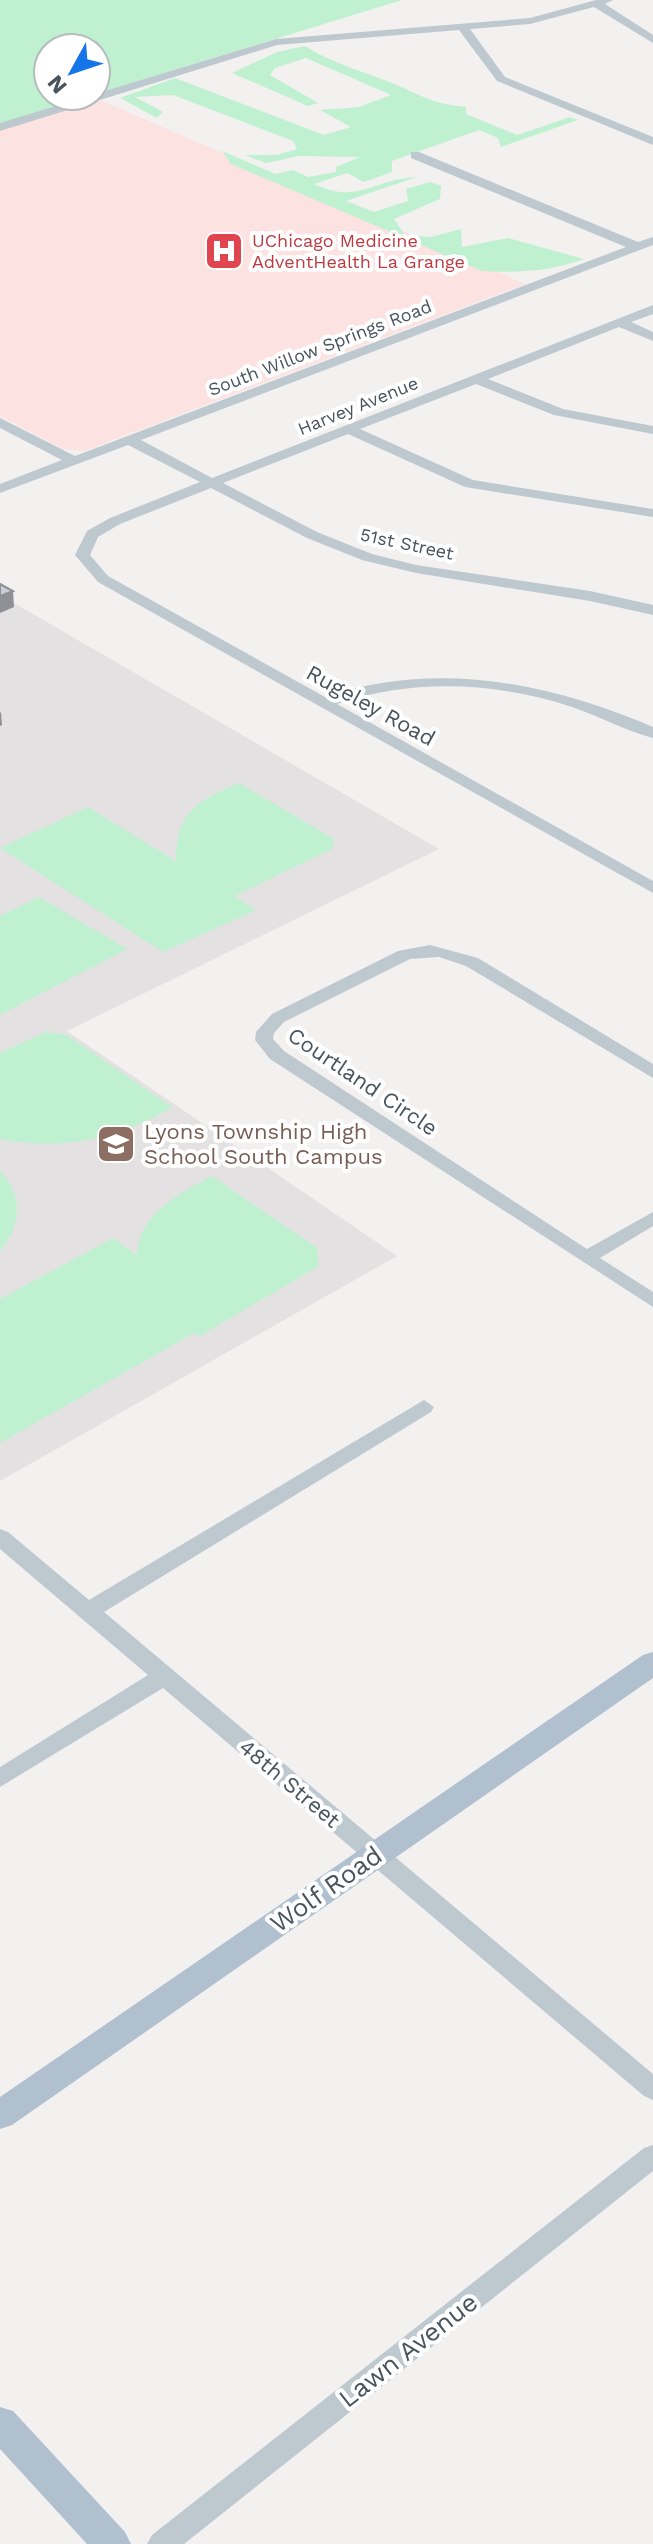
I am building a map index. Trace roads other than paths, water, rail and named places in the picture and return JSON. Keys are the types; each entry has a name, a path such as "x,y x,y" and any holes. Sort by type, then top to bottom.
{"main road":[{"name":"Wolf Road","path":"0,2115 653,1663"},
{"path":"0,2423 112,2544"}],"street":[{"path":"0,127 276,42 530,21 603,2 653,40"},
{"path":"463,28 501,79 653,141"},
{"path":"415,155 638,247"},
{"name":"South Willow Springs Road","path":"0,489 653,241"},
{"name":"Harvey Avenue","path":"84,547 102,527 653,309"},
{"path":"619,322 653,337"},
{"path":"476,379 559,412 653,430"},
{"path":"0,422 74,461"},
{"path":"348,429 470,484 653,513"},
{"name":"51st Street","path":"129,440 332,545 367,557 416,569 590,596 653,610"},
{"name":"Rugeley Road","path":"84,547 86,563 103,579 653,888"},
{"path":"323,703 367,687 389,684 492,686 593,708 653,733"},
{"name":"Courtland Circle","path":"653,1072 472,962 443,952 415,951 404,955 278,1018 265,1032 264,1040 277,1055 653,1301"},
{"path":"587,1257 653,1218"},
{"path":"89,1611 424,1407"},
{"name":"48th Street","path":"0,1537 653,2089"},
{"path":"0,1778 164,1676"},
{"name":"Lawn Avenue","path":"162,2544 653,2156"}],"place":[{"name":"UChicago Medicine AdventHealth La Grange","path":"224,251"},
{"name":"Lyons Township High School South Campus","path":"116,1144"}]}
